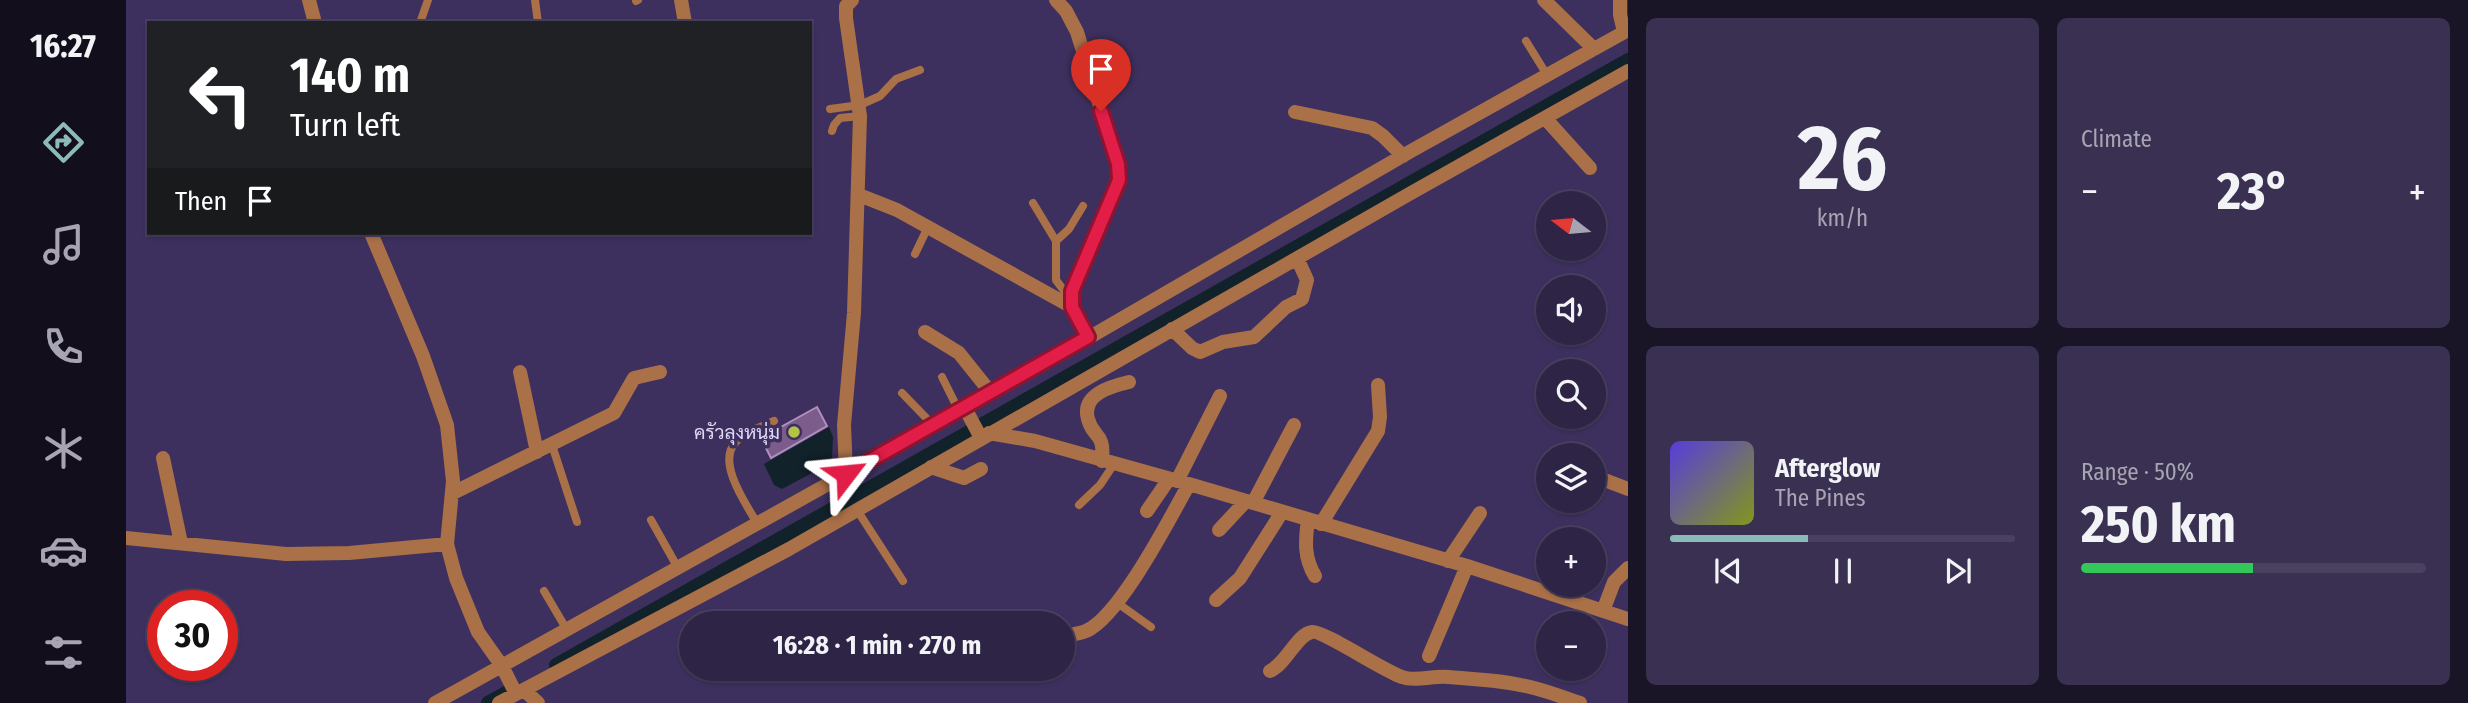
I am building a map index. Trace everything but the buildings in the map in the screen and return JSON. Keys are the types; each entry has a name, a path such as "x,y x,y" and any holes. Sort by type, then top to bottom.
{"street":[{"path":"309,0 314,21"},
{"path":"681,0 683,21"},
{"path":"846,474 844,425 854,313 859,195 860,110 846,18 846,6 852,0"},
{"path":"1056,0 1066,11 1077,32 1118,164 1119,180 1074,283 1072,303 1088,337"},
{"path":"1544,0 1594,49"},
{"path":"435,703 503,669 757,523 933,425 964,411 1403,156 1626,31 1620,15 1620,0"},
{"path":"499,703 789,549 931,467 982,434 1628,71"},
{"path":"1295,112 1372,128 1403,156"},
{"path":"1545,118 1590,167"},
{"path":"859,195 897,211 1072,303"},
{"path":"372,235 423,356 447,425 453,493 447,544 456,578 478,632 518,691 538,703"},
{"path":"1172,329 1200,352 1223,342 1254,337 1286,307 1302,299 1307,280 1297,258"},
{"path":"925,332 959,353 991,393"},
{"path":"520,372 537,452"},
{"path":"453,493 614,413 634,378 660,372"},
{"path":"1108,462 1101,439 1086,416 1096,394 1105,388 1129,382"},
{"path":"1315,576 1307,563 1306,536 1378,431 1378,385"},
{"path":"1075,634 1088,630 1116,602 1145,561 1178,481 1220,396"},
{"path":"964,411 982,434 1035,441 1178,481 1467,566 1603,611 1614,582 1628,568"},
{"path":"1219,530 1249,502 1294,425"},
{"path":"163,458 181,543"},
{"path":"931,467 964,478 981,469"},
{"path":"1606,480 1628,489"},
{"path":"1147,511 1178,481"},
{"path":"1216,600 1240,578 1282,512"},
{"path":"1448,561 1480,513"},
{"path":"126,538 286,554 349,553 447,544"},
{"path":"1429,656 1467,566"},
{"path":"1606,612 1628,620"},
{"path":"1270,671 1283,662 1304,635 1315,631 1323,633 1361,658 1406,679 1445,676 1490,681 1534,688 1580,703"}],"lane":[{"path":"421,21 428,0"},
{"path":"535,0 538,21"},
{"path":"1526,41 1547,75"},
{"path":"832,131 840,118 860,110 880,96 896,79 920,70"},
{"path":"830,109 860,110"},
{"path":"1033,203 1056,241 1056,280 1072,303"},
{"path":"1056,241 1069,229 1083,206"},
{"path":"915,254 927,229"},
{"path":"942,377 964,411"},
{"path":"902,393 933,425"},
{"path":"757,523 734,480 729,455 734,444 774,421"},
{"path":"552,445 577,522"},
{"path":"1079,505 1100,485 1108,462"},
{"path":"857,510 903,581"},
{"path":"651,520 678,568"},
{"path":"544,591 567,630"},
{"path":"1116,602 1151,626"}],"water":[{"path":"829,427 833,437 832,458 827,465 782,489 774,485 764,464"}],"waterway":[{"path":"556,665 1628,60"},
{"path":"488,703 508,692"}],"place":[{"name":"ครัวลุงหนุ่ม","path":"794,432"}],"route":[{"path":"846,474 1088,337 1072,307 1072,291 1119,180 1118,164 1101,111"}]}
